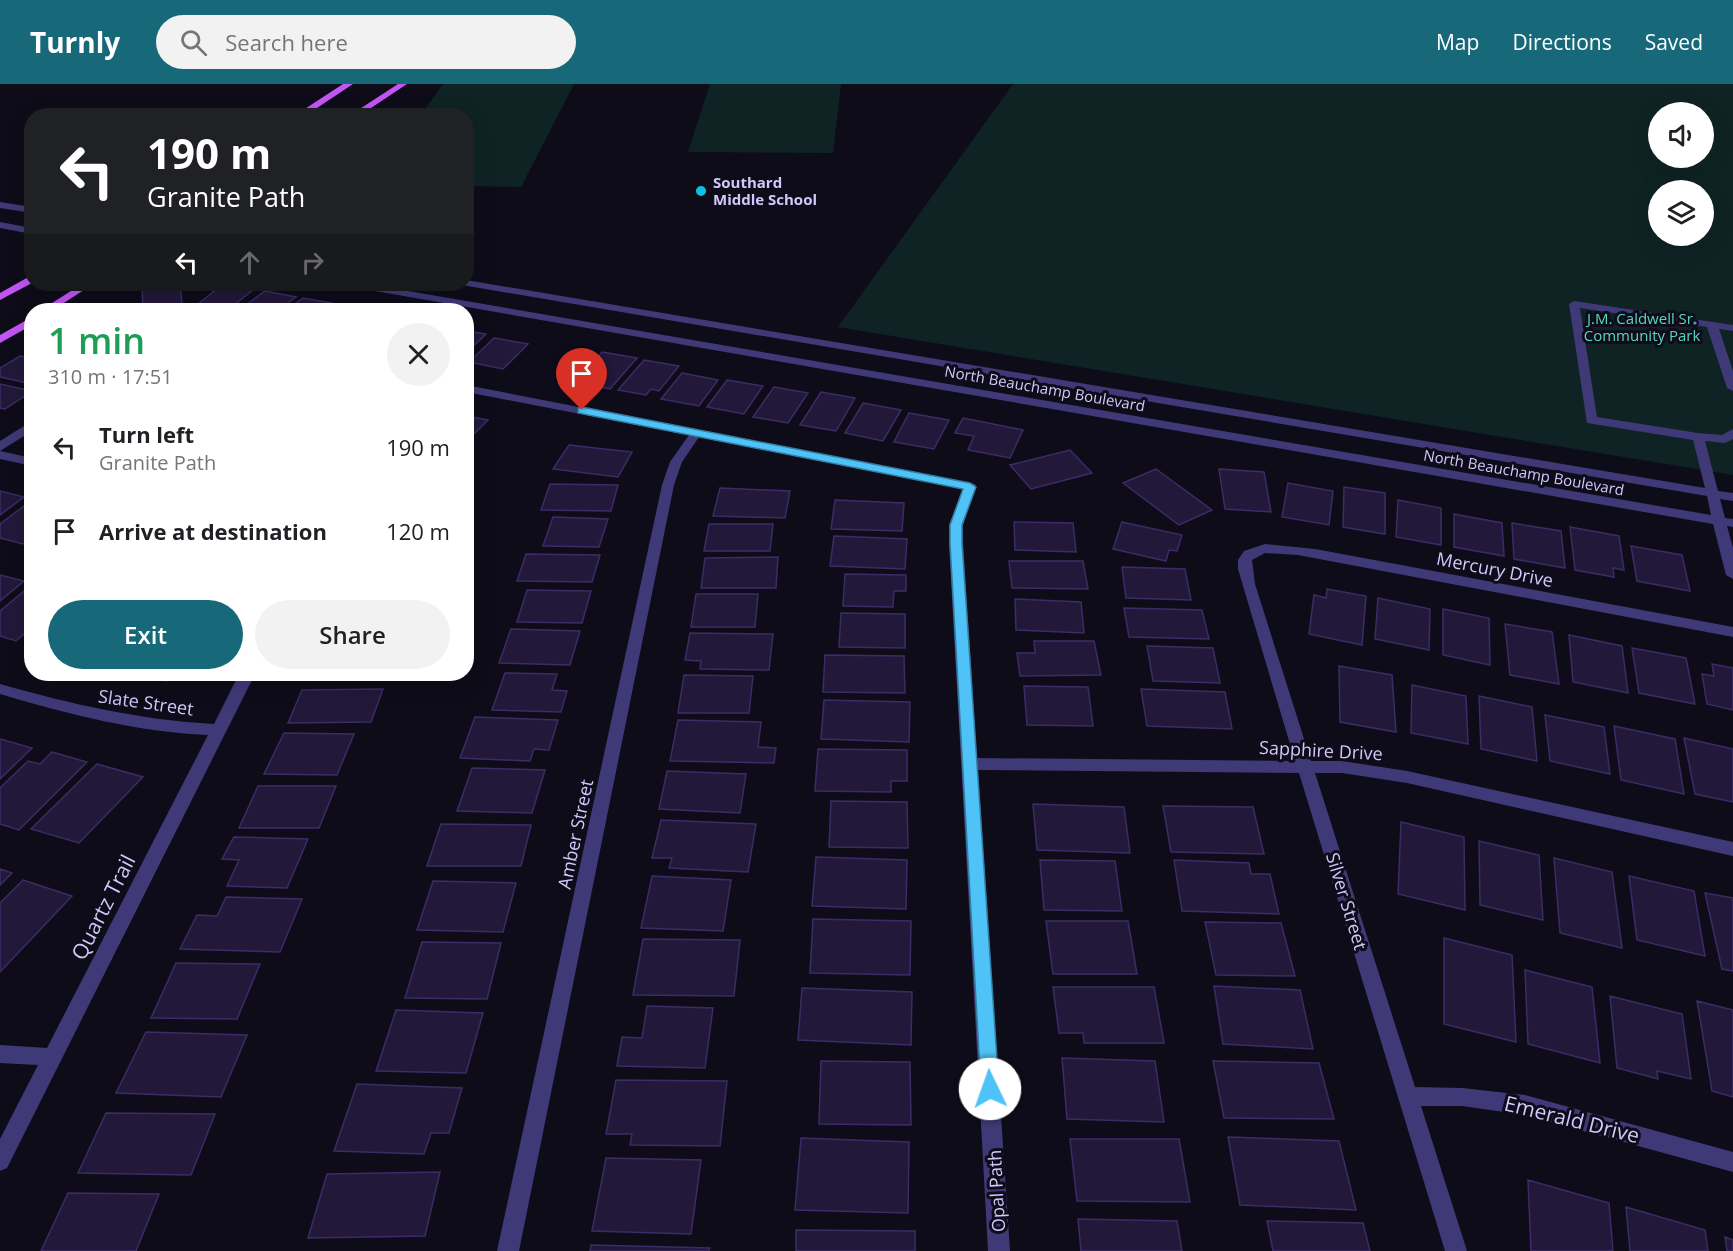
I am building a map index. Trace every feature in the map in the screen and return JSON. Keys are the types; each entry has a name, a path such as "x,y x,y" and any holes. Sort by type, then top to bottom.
{"main road":[{"path":"310,108 348,84"},
{"path":"366,108 403,84"},
{"path":"0,297 24,283"},
{"path":"57,303 77,291"},
{"path":"0,340 24,325"}],"street":[{"path":"0,205 24,209"},
{"path":"0,225 24,230"},
{"name":"North Beauchamp Boulevard","path":"474,284 1733,497"},
{"name":"North Beauchamp Boulevard","path":"392,291 462,303"},
{"path":"1733,328 1574,304 1591,420 1698,437 1725,439 1733,433"},
{"name":"North Beauchamp Boulevard","path":"474,305 1726,522"},
{"path":"1712,325 1733,388"},
{"path":"474,390 697,432"},
{"path":"0,447 24,430"},
{"name":"Opal Path","path":"697,432 970,487 956,525 956,543 999,1251"},
{"name":"Amber Street","path":"508,1251 668,485 676,462 697,432"},
{"path":"1698,437 1713,494 1726,522 1733,574"},
{"path":"0,455 24,460"},
{"name":"Mercury Drive","path":"1250,552 1274,548 1315,553 1733,632"},
{"name":"Silver Street","path":"1250,552 1245,559 1248,584 1456,1251"},
{"name":"Quartz Trail","path":"0,1161 243,681"},
{"name":"Slate Street","path":"0,689 135,724 218,730"},
{"name":"Sapphire Drive","path":"971,764 1342,767 1407,777 1733,849"},
{"path":"0,1054 53,1057"},
{"name":"Emerald Drive","path":"1409,1096 1462,1097 1525,1105 1733,1162"}],"green space":[{"path":"443,84 574,84 521,187 474,186 474,108 426,108"},
{"path":"710,84 841,84 833,153 688,152"},
{"name":"J.M. Caldwell Sr. Community Park","path":"1013,84 1733,84 1733,475 838,327"}],"building":[{"path":"142,291 181,291 182,303 143,303"},
{"path":"214,291 252,291 237,303 199,303"},
{"path":"265,291 296,297 288,303 249,303"},
{"path":"303,298 331,303 296,303"},
{"path":"474,332 486,334 474,345"},
{"path":"494,338 528,344 503,369 474,363 474,357"},
{"path":"602,352 637,358 610,389 574,382"},
{"path":"20,356 24,357 24,382 0,377 0,368"},
{"path":"644,360 679,366 659,391 651,389 646,395 618,390"},
{"path":"682,373 718,380 699,406 661,399"},
{"path":"727,380 763,386 744,414 707,407"},
{"path":"0,384 24,389 24,396 5,409 0,408"},
{"path":"774,387 808,393 788,423 753,417"},
{"path":"821,392 855,398 836,431 800,425"},
{"path":"863,403 901,410 883,441 845,433"},
{"path":"909,413 949,420 934,449 894,442"},
{"path":"474,417 488,420 474,434"},
{"path":"963,418 1023,430 1010,458 968,450 974,436 955,433"},
{"path":"569,445 632,452 618,477 553,469"},
{"path":"1070,450 1092,473 1031,489 1010,465"},
{"path":"1156,469 1212,510 1179,525 1123,483"},
{"path":"1219,469 1264,472 1271,512 1225,509"},
{"path":"1288,483 1333,491 1329,525 1282,517"},
{"path":"550,484 618,485 611,511 541,510"},
{"path":"1344,487 1385,493 1385,534 1343,527"},
{"path":"720,488 790,491 785,518 713,516"},
{"path":"0,491 24,497 0,515"},
{"path":"835,500 904,503 902,531 831,529"},
{"path":"1398,500 1441,508 1441,545 1396,537"},
{"path":"24,506 24,543 0,538 0,524"},
{"path":"1454,514 1502,523 1504,556 1454,547"},
{"path":"553,517 608,519 599,547 543,546"},
{"path":"1014,522 1073,523 1076,552 1015,550"},
{"path":"1122,522 1182,535 1177,551 1169,550 1166,561 1113,549"},
{"path":"1512,523 1561,531 1565,568 1514,559"},
{"path":"709,524 773,524 770,551 704,551"},
{"path":"1570,527 1619,536 1624,570 1613,568 1614,577 1575,570"},
{"path":"834,536 907,539 905,569 830,566"},
{"path":"1631,546 1682,555 1690,591 1637,581"},
{"path":"526,554 600,555 592,582 517,581"},
{"path":"778,557 776,588 701,588 705,558"},
{"path":"1009,561 1083,561 1088,589 1012,588"},
{"path":"1122,567 1185,569 1191,600 1126,598"},
{"path":"845,574 906,575 906,591 894,591 893,607 843,606"},
{"path":"0,575 24,581 0,601"},
{"path":"1327,589 1366,596 1362,645 1309,634 1314,595 1326,598"},
{"path":"527,590 591,591 582,623 517,622"},
{"path":"24,591 24,634 16,641 0,636 0,611"},
{"path":"696,594 758,594 755,627 691,627"},
{"path":"1378,598 1430,609 1429,650 1375,639"},
{"path":"1015,599 1081,602 1084,633 1016,630"},
{"path":"1124,608 1202,610 1209,639 1129,637"},
{"path":"1443,609 1489,618 1490,665 1443,655"},
{"path":"841,613 905,614 905,648 839,647"},
{"path":"1505,624 1552,632 1559,684 1510,675"},
{"path":"511,629 580,631 570,665 499,663"},
{"path":"690,633 773,634 769,670 700,669 701,661 685,660"},
{"path":"1569,635 1622,646 1628,693 1573,682"},
{"path":"1034,641 1094,641 1101,675 1020,676 1017,653 1035,653"},
{"path":"1147,646 1213,648 1220,683 1153,681"},
{"path":"1632,648 1686,658 1695,704 1639,693"},
{"path":"825,655 904,656 905,693 823,692"},
{"path":"1712,664 1733,668 1733,710 1707,704 1702,674 1714,676"},
{"path":"1339,666 1392,675 1396,732 1340,722"},
{"path":"505,673 557,674 552,690 567,691 561,712 492,710"},
{"path":"684,675 753,676 749,713 678,713"},
{"path":"1412,685 1466,696 1468,744 1411,733"},
{"path":"1024,686 1088,687 1093,726 1027,725"},
{"path":"383,689 371,722 288,723 302,690"},
{"path":"1141,689 1225,692 1232,729 1147,726"},
{"path":"1479,696 1532,707 1537,761 1481,749"},
{"path":"824,700 910,702 909,742 821,739"},
{"path":"1545,715 1604,727 1610,774 1550,761"},
{"path":"475,717 558,720 549,750 534,749 530,761 460,758"},
{"path":"678,720 761,722 758,747 776,748 774,763 670,761"},
{"path":"1614,726 1675,739 1684,794 1621,780"},
{"path":"284,733 354,734 337,775 264,774"},
{"path":"1684,738 1733,749 1733,802 1695,794"},
{"path":"0,739 32,748 0,779"},
{"path":"818,749 907,750 907,781 891,781 891,792 815,791"},
{"path":"52,752 87,762 19,830 0,824 0,788 28,761 40,764"},
{"path":"97,764 143,777 79,843 31,829"},
{"path":"472,768 545,770 532,813 457,811"},
{"path":"667,771 746,774 740,813 659,809"},
{"path":"258,786 336,786 319,828 239,828"},
{"path":"831,801 907,802 908,848 829,847"},
{"path":"1033,804 1124,807 1130,853 1037,850"},
{"path":"1163,806 1253,807 1264,854 1171,852"},
{"path":"661,820 756,824 748,872 669,868 672,858 652,858"},
{"path":"1401,822 1464,837 1465,910 1398,894"},
{"path":"441,824 531,825 521,866 427,866"},
{"path":"234,837 308,839 287,888 227,886 239,860 222,859"},
{"path":"1479,841 1539,855 1543,920 1480,905"},
{"path":"816,857 907,860 906,909 812,906"},
{"path":"1554,858 1612,872 1622,948 1560,933"},
{"path":"1040,860 1115,861 1122,911 1044,910"},
{"path":"1174,860 1249,863 1251,874 1270,874 1279,914 1182,911"},
{"path":"0,869 12,873 0,885"},
{"path":"652,876 731,880 723,931 641,928"},
{"path":"1629,876 1694,891 1705,956 1637,940"},
{"path":"23,880 72,896 0,972 0,903"},
{"path":"433,881 516,883 503,932 417,930"},
{"path":"1705,893 1733,898 1733,971 1722,969"},
{"path":"226,897 302,899 280,952 180,949 197,915 217,916"},
{"path":"813,919 911,921 910,975 810,973"},
{"path":"1046,921 1128,921 1137,974 1053,974"},
{"path":"1205,922 1281,923 1295,976 1216,975"},
{"path":"1444,938 1512,955 1516,1042 1444,1024"},
{"path":"643,939 740,940 734,996 633,995"},
{"path":"422,942 501,943 487,999 405,998"},
{"path":"176,963 260,964 237,1019 151,1018"},
{"path":"1525,970 1592,987 1600,1063 1528,1044"},
{"path":"1214,986 1300,990 1313,1049 1223,1044"},
{"path":"1053,987 1154,987 1164,1043 1084,1043 1083,1033 1059,1033"},
{"path":"802,988 912,992 911,1045 798,1040"},
{"path":"1610,996 1682,1014 1691,1079 1657,1071 1658,1079 1617,1068"},
{"path":"1697,1001 1733,1010 1733,1097 1712,1091"},
{"path":"647,1006 713,1008 705,1068 617,1066 622,1037 642,1038"},
{"path":"396,1010 483,1013 466,1073 376,1071"},
{"path":"146,1032 247,1035 221,1097 116,1093"},
{"path":"1062,1058 1155,1061 1164,1122 1067,1119"},
{"path":"821,1061 910,1062 911,1125 819,1124"},
{"path":"1213,1061 1319,1063 1334,1119 1224,1118"},
{"path":"616,1080 727,1081 720,1146 630,1145 632,1134 606,1134"},
{"path":"357,1084 462,1088 449,1133 431,1133 424,1154 334,1151"},
{"path":"106,1113 215,1114 191,1175 78,1173"},
{"path":"1228,1137 1339,1141 1356,1210 1240,1205"},
{"path":"801,1138 909,1142 908,1213 795,1210"},
{"path":"1070,1139 1179,1139 1190,1202 1077,1201"},
{"path":"606,1158 701,1160 691,1234 592,1231"},
{"path":"440,1172 425,1236 308,1238 327,1174"},
{"path":"1528,1180 1609,1203 1613,1251 1531,1251"},
{"path":"68,1193 159,1194 136,1251 41,1251"},
{"path":"1626,1207 1705,1230 1708,1251 1630,1251"},
{"path":"1078,1219 1177,1221 1182,1251 1081,1251"},
{"path":"1267,1221 1363,1223 1370,1251 1273,1251"},
{"path":"796,1230 915,1231 915,1251 796,1251"},
{"path":"1725,1237 1733,1240 1733,1251 1727,1251"},
{"path":"591,1245 710,1248 709,1251 590,1251"}],"place":[{"name":"Southard Middle School","path":"701,191"}],"route":[{"path":"582,410 970,487 956,525 956,543 990,1089"}]}
